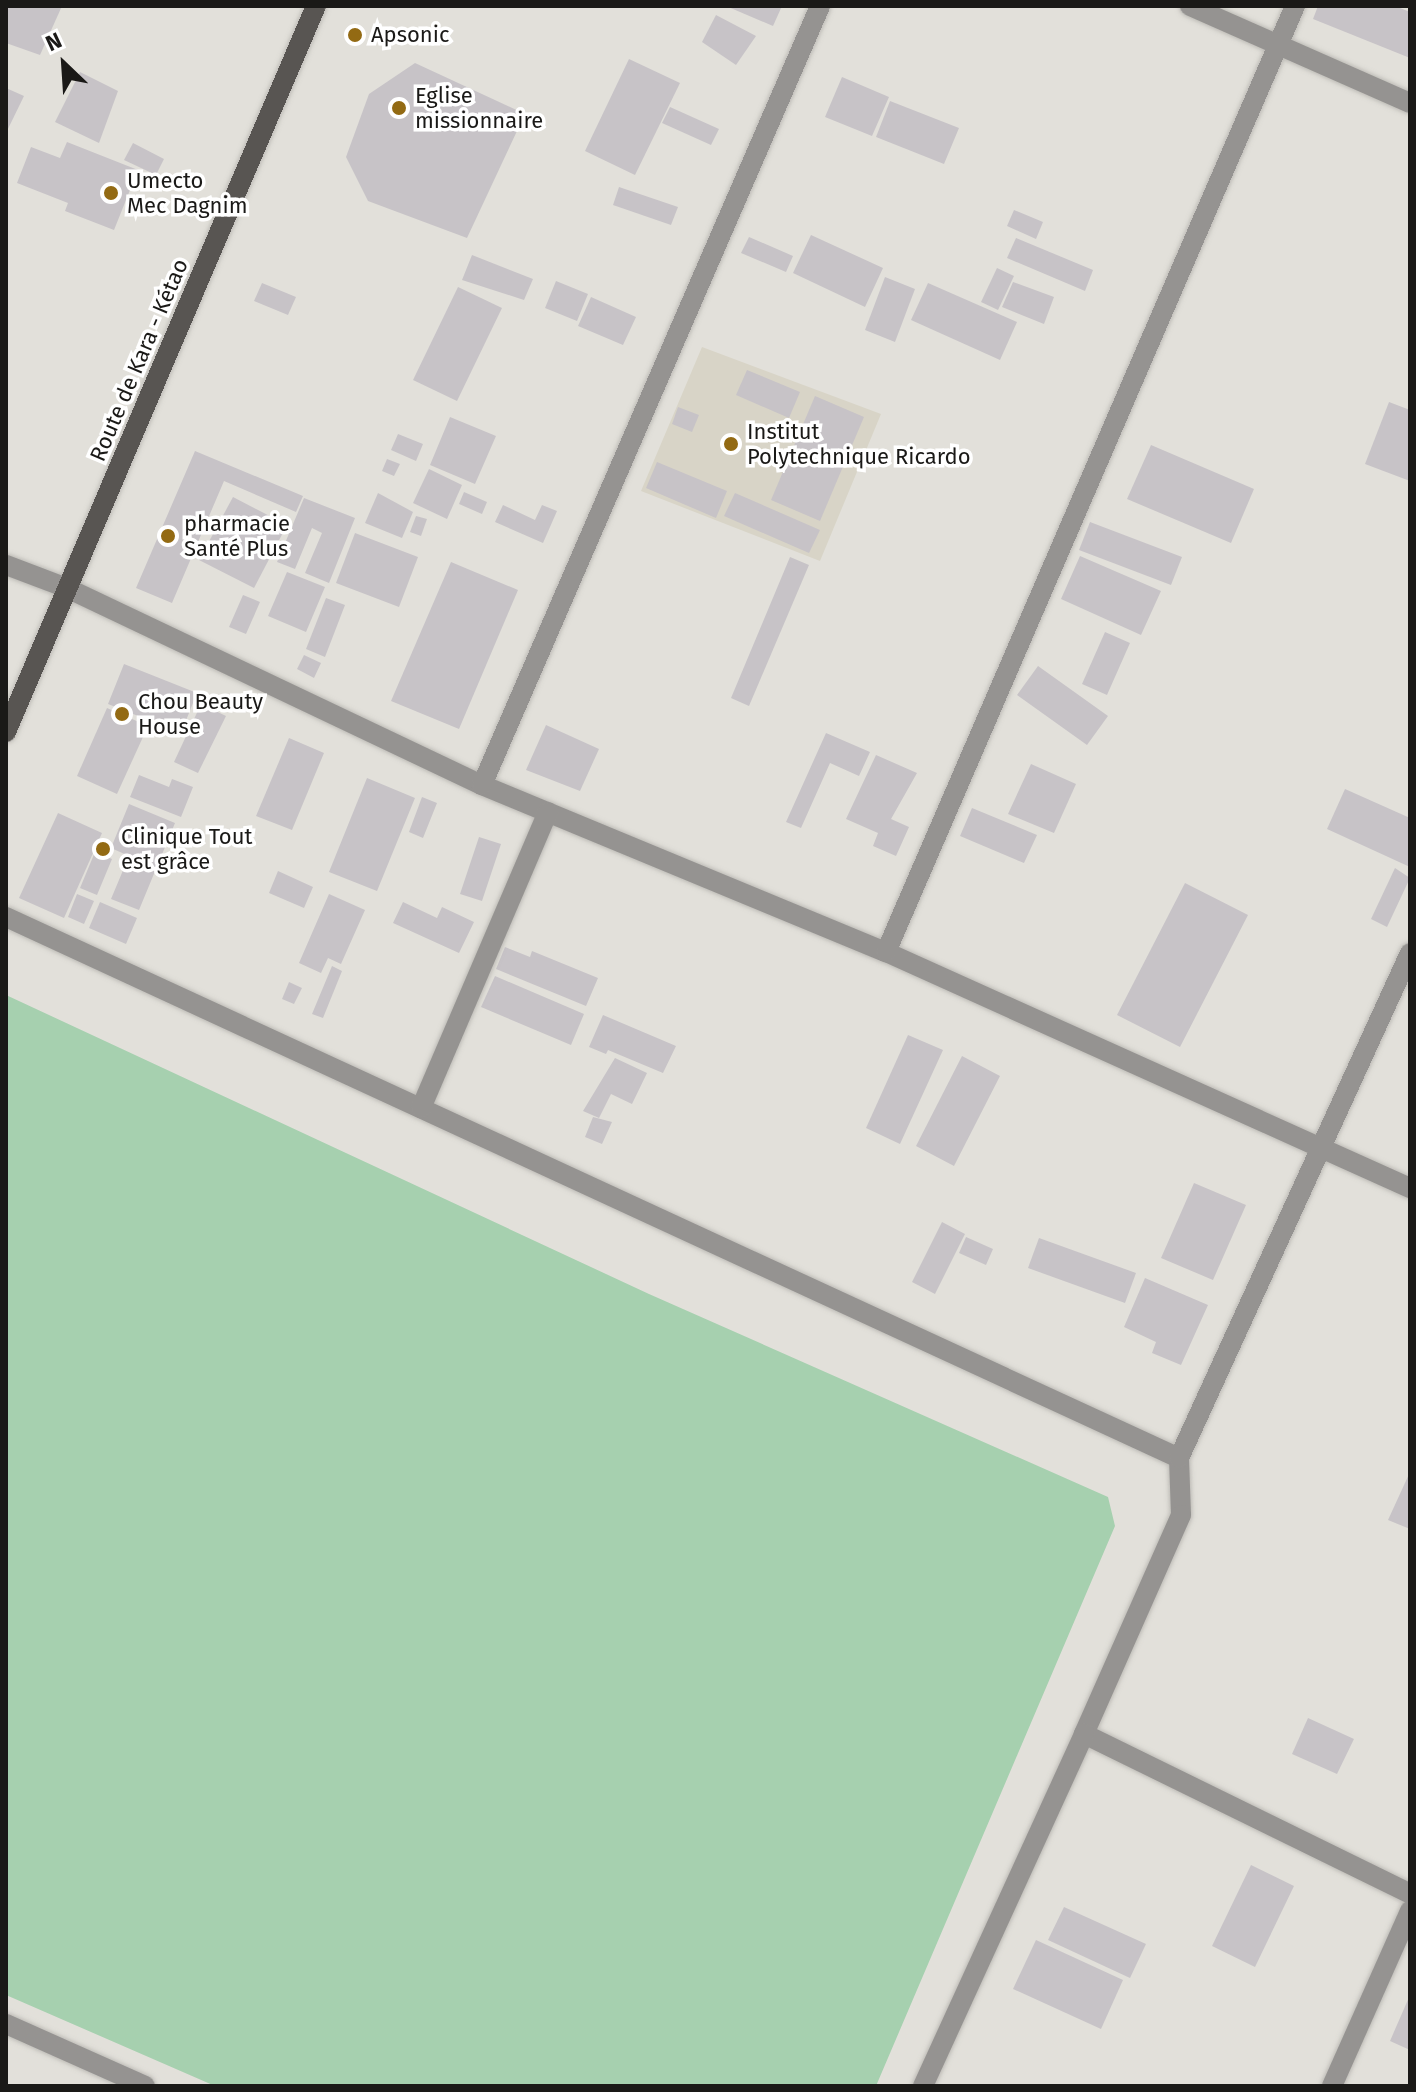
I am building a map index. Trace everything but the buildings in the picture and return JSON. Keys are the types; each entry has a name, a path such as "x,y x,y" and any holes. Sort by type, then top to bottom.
{"main road":[{"name":"Route de Kara - Kétao","path":"6,732 316,6"}],"street":[{"path":"482,785 820,6"},
{"path":"1190,6 1410,103"},
{"path":"886,952 1295,6"},
{"path":"6,565 67,588 482,785 886,952 1410,1188"},
{"path":"421,1108 548,812"},
{"path":"6,917 1179,1458"},
{"path":"923,2086 1181,1515 1179,1458 1318,1148 1410,953"},
{"path":"1084,1734 1410,1894"},
{"path":"1332,2086 1410,1911"},
{"path":"6,2024 145,2086"}],"shaded area":[{"name":"Institut Polytechnique Ricardo","path":"702,347 881,414 820,561 641,491"}],"green space":[{"path":"6,995 649,1294 1108,1497 1115,1526 876,2086 215,2086 6,1995"}],"place":[{"name":"Apsonic","path":"355,35"},
{"name":"Eglise missionnaire","path":"399,108"},
{"name":"Umecto Mec Dagnim","path":"111,193"},
{"name":"Institut Polytechnique Ricardo","path":"731,444"},
{"name":"pharmacie Santé Plus","path":"168,536"},
{"name":"Chou Beauty House","path":"122,714"},
{"name":"Clinique Tout est grâce","path":"103,849"}]}
